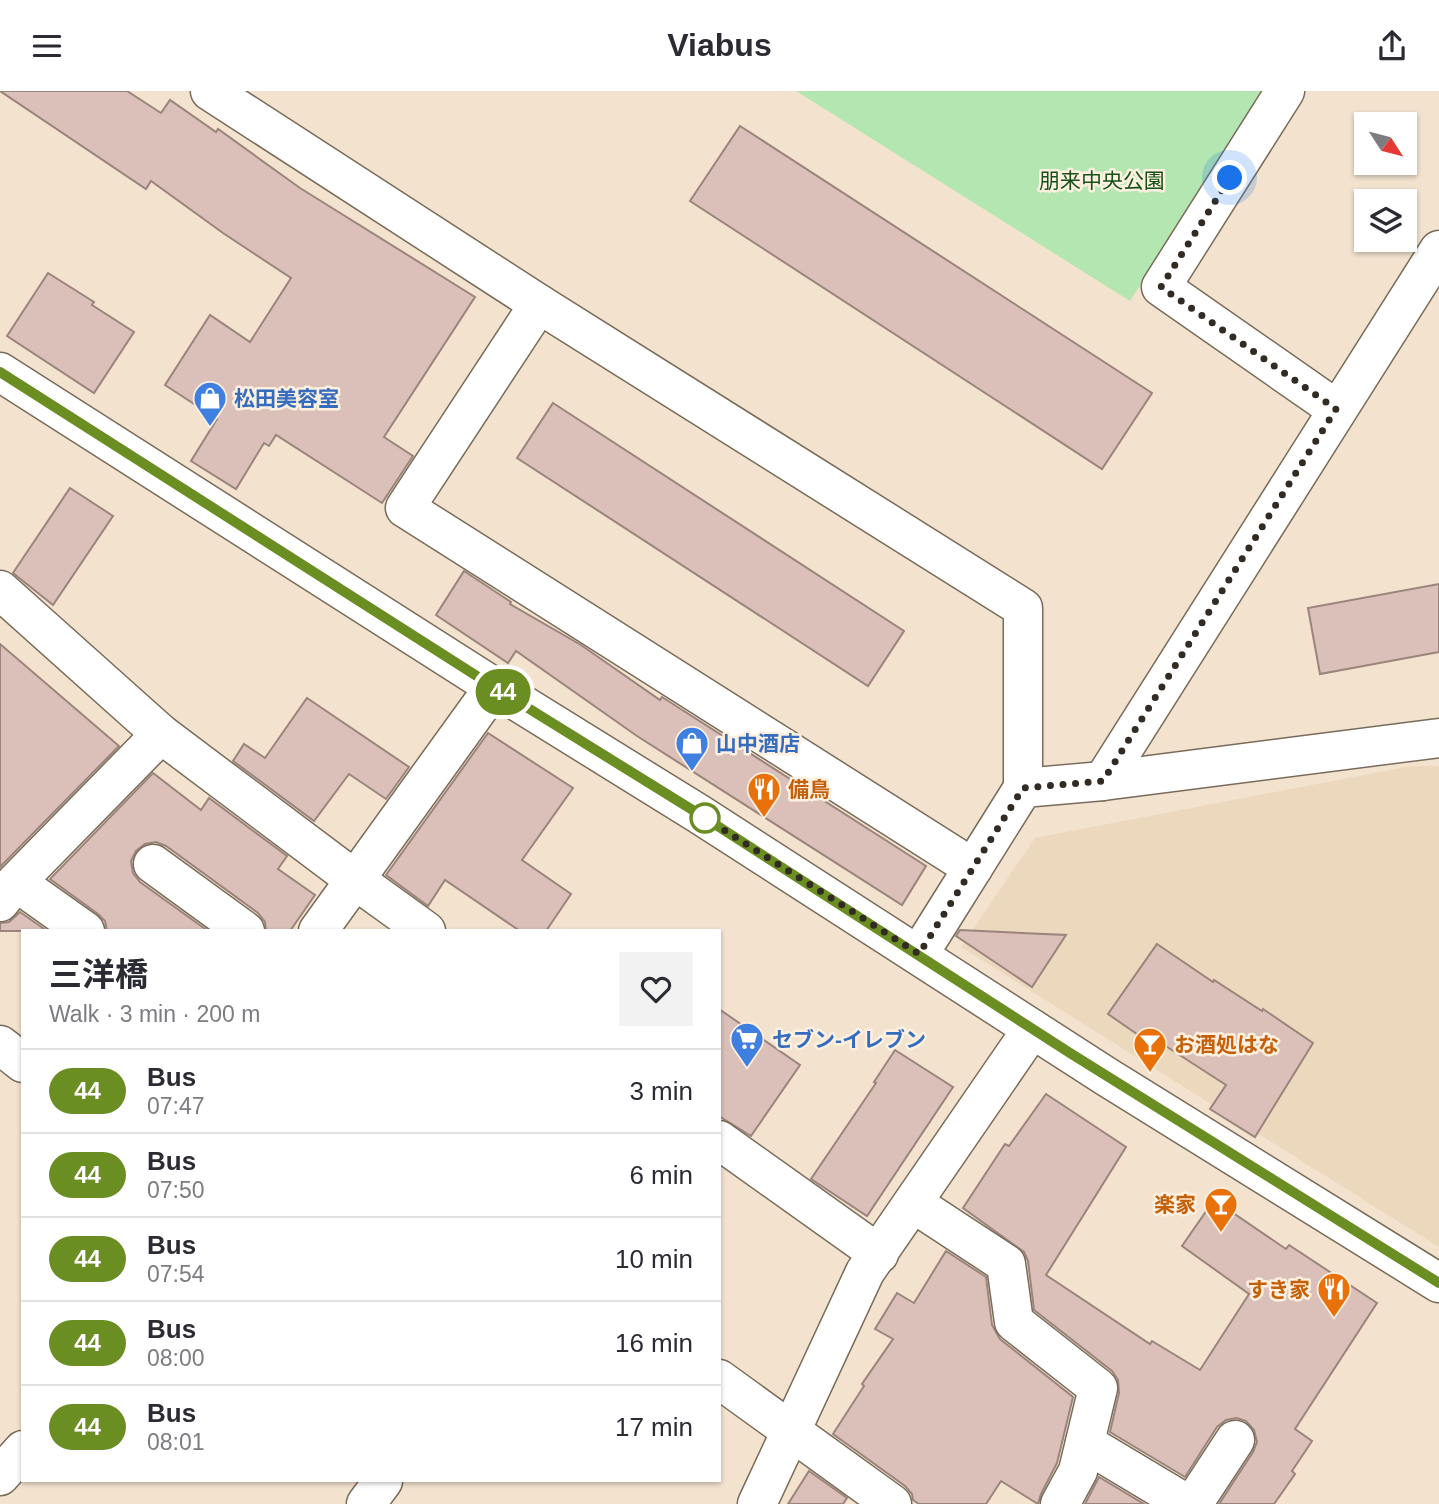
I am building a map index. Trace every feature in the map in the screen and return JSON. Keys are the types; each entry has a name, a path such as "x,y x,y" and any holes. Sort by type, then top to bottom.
{"street":[{"path":"209,91 539,304 1023,608 1023,788 919,954"},
{"path":"1285,91 1161,287 1336,409"},
{"path":"1103,781 1439,250"},
{"path":"539,304 405,507 973,868"},
{"path":"0,372 919,954 1032,1029 1439,1283"},
{"path":"0,590 161,734 423,929"},
{"path":"319,929 494,687"},
{"path":"81,929 8,892 161,734"},
{"path":"1023,788 1103,781 1439,738"},
{"path":"153,864 242,929"},
{"path":"757,1504 865,1272 1032,1029"},
{"path":"0,1045 21,1061"},
{"path":"721,1141 879,1254"},
{"path":"913,1203 1006,1264 1014,1322 1098,1388 1079,1471 1060,1504"},
{"path":"721,1381 892,1504"},
{"path":"1193,1504 1235,1440"},
{"path":"1085,1443 1187,1504"},
{"path":"0,1476 21,1452"},
{"path":"366,1504 382,1482"}],"shaded area":[{"path":"1411,766 1439,766 1439,1247 961,947 1035,838"}],"green space":[{"name":"朋来中央公園","path":"796,91 1264,91 1130,301"}],"building":[{"path":"0,91 127,91 161,113 170,100 216,132 218,129 300,188 475,297 384,437 413,456 382,503 276,435 269,446 264,443 236,489 191,461 217,419 165,385 210,315 250,342 291,278 151,181 146,189"},
{"path":"740,126 1152,393 1102,469 690,201"},
{"path":"48,273 94,302 92,305 134,332 94,393 7,336"},
{"path":"553,403 904,631 868,686 517,458"},
{"path":"70,488 113,516 53,605 13,573"},
{"path":"464,571 511,602 510,604 581,645 660,700 662,697 926,866 902,905 637,736 516,651 508,663 436,615"},
{"path":"1439,584 1439,652 1320,674 1308,608"},
{"path":"0,644 119,746 0,867"},
{"path":"307,698 409,767 386,799 349,774 314,821 233,761 244,744 265,758"},
{"path":"488,733 573,788 522,860 571,894 547,929 517,929 445,880 428,906 386,875"},
{"path":"153,773 201,810 209,798 287,856 278,869 315,895 291,929 266,929 265,922 258,913 166,846 156,842 145,844 136,851 131,861 133,873 140,882 205,929 107,929 105,921 98,914 50,879"},
{"path":"20,912 44,929 0,931 0,923 9,922"},
{"path":"960,930 1066,935 1032,987 956,936"},
{"path":"1157,944 1313,1043 1255,1137 1210,1109 1226,1085 1161,1043 1157,1048 1108,1014"},
{"path":"721,1010 800,1065 751,1136 721,1117"},
{"path":"895,1050 953,1087 867,1216 811,1179"},
{"path":"1046,1094 1126,1147 1046,1275 1150,1344 1152,1341 1200,1370 1249,1294 1182,1246 1214,1200 1286,1249 1289,1245 1377,1303 1295,1429 1312,1441 1292,1471 1295,1474 1274,1504 1219,1504 1257,1442 1254,1430 1246,1421 1237,1418 1226,1420 1217,1427 1185,1477 1110,1432 1119,1393 1118,1380 1112,1371 1034,1310 1028,1261 1024,1252 963,1208 1005,1144 1009,1146"},
{"path":"946,1251 986,1277 992,1325 1000,1339 1073,1397 1057,1463 1038,1504 1001,1481 986,1504 919,1504 913,1500 912,1494 905,1486 833,1434 864,1386 862,1384 893,1339 875,1329 897,1293 914,1303"},
{"path":"809,1471 847,1498 843,1504 788,1504"},
{"path":"1099,1477 1144,1504 1085,1504"}],"bus line":[{"name":"44","path":"0,372 919,954 1070,1053 1439,1283"}],"place":[{"name":"松田美容室","path":"210,428"},
{"name":"山中酒店","path":"692,773"},
{"name":"備鳥","path":"764,819"},
{"name":"セブン-イレブン","path":"747,1069"},
{"name":"お酒処はな","path":"1150,1074"},
{"name":"楽家","path":"1221,1234"},
{"name":"すき家","path":"1334,1319"}],"route":[{"path":"705,818 699,814 919,954 1023,788 1103,781 1336,409 1161,287 1230,178"}]}
